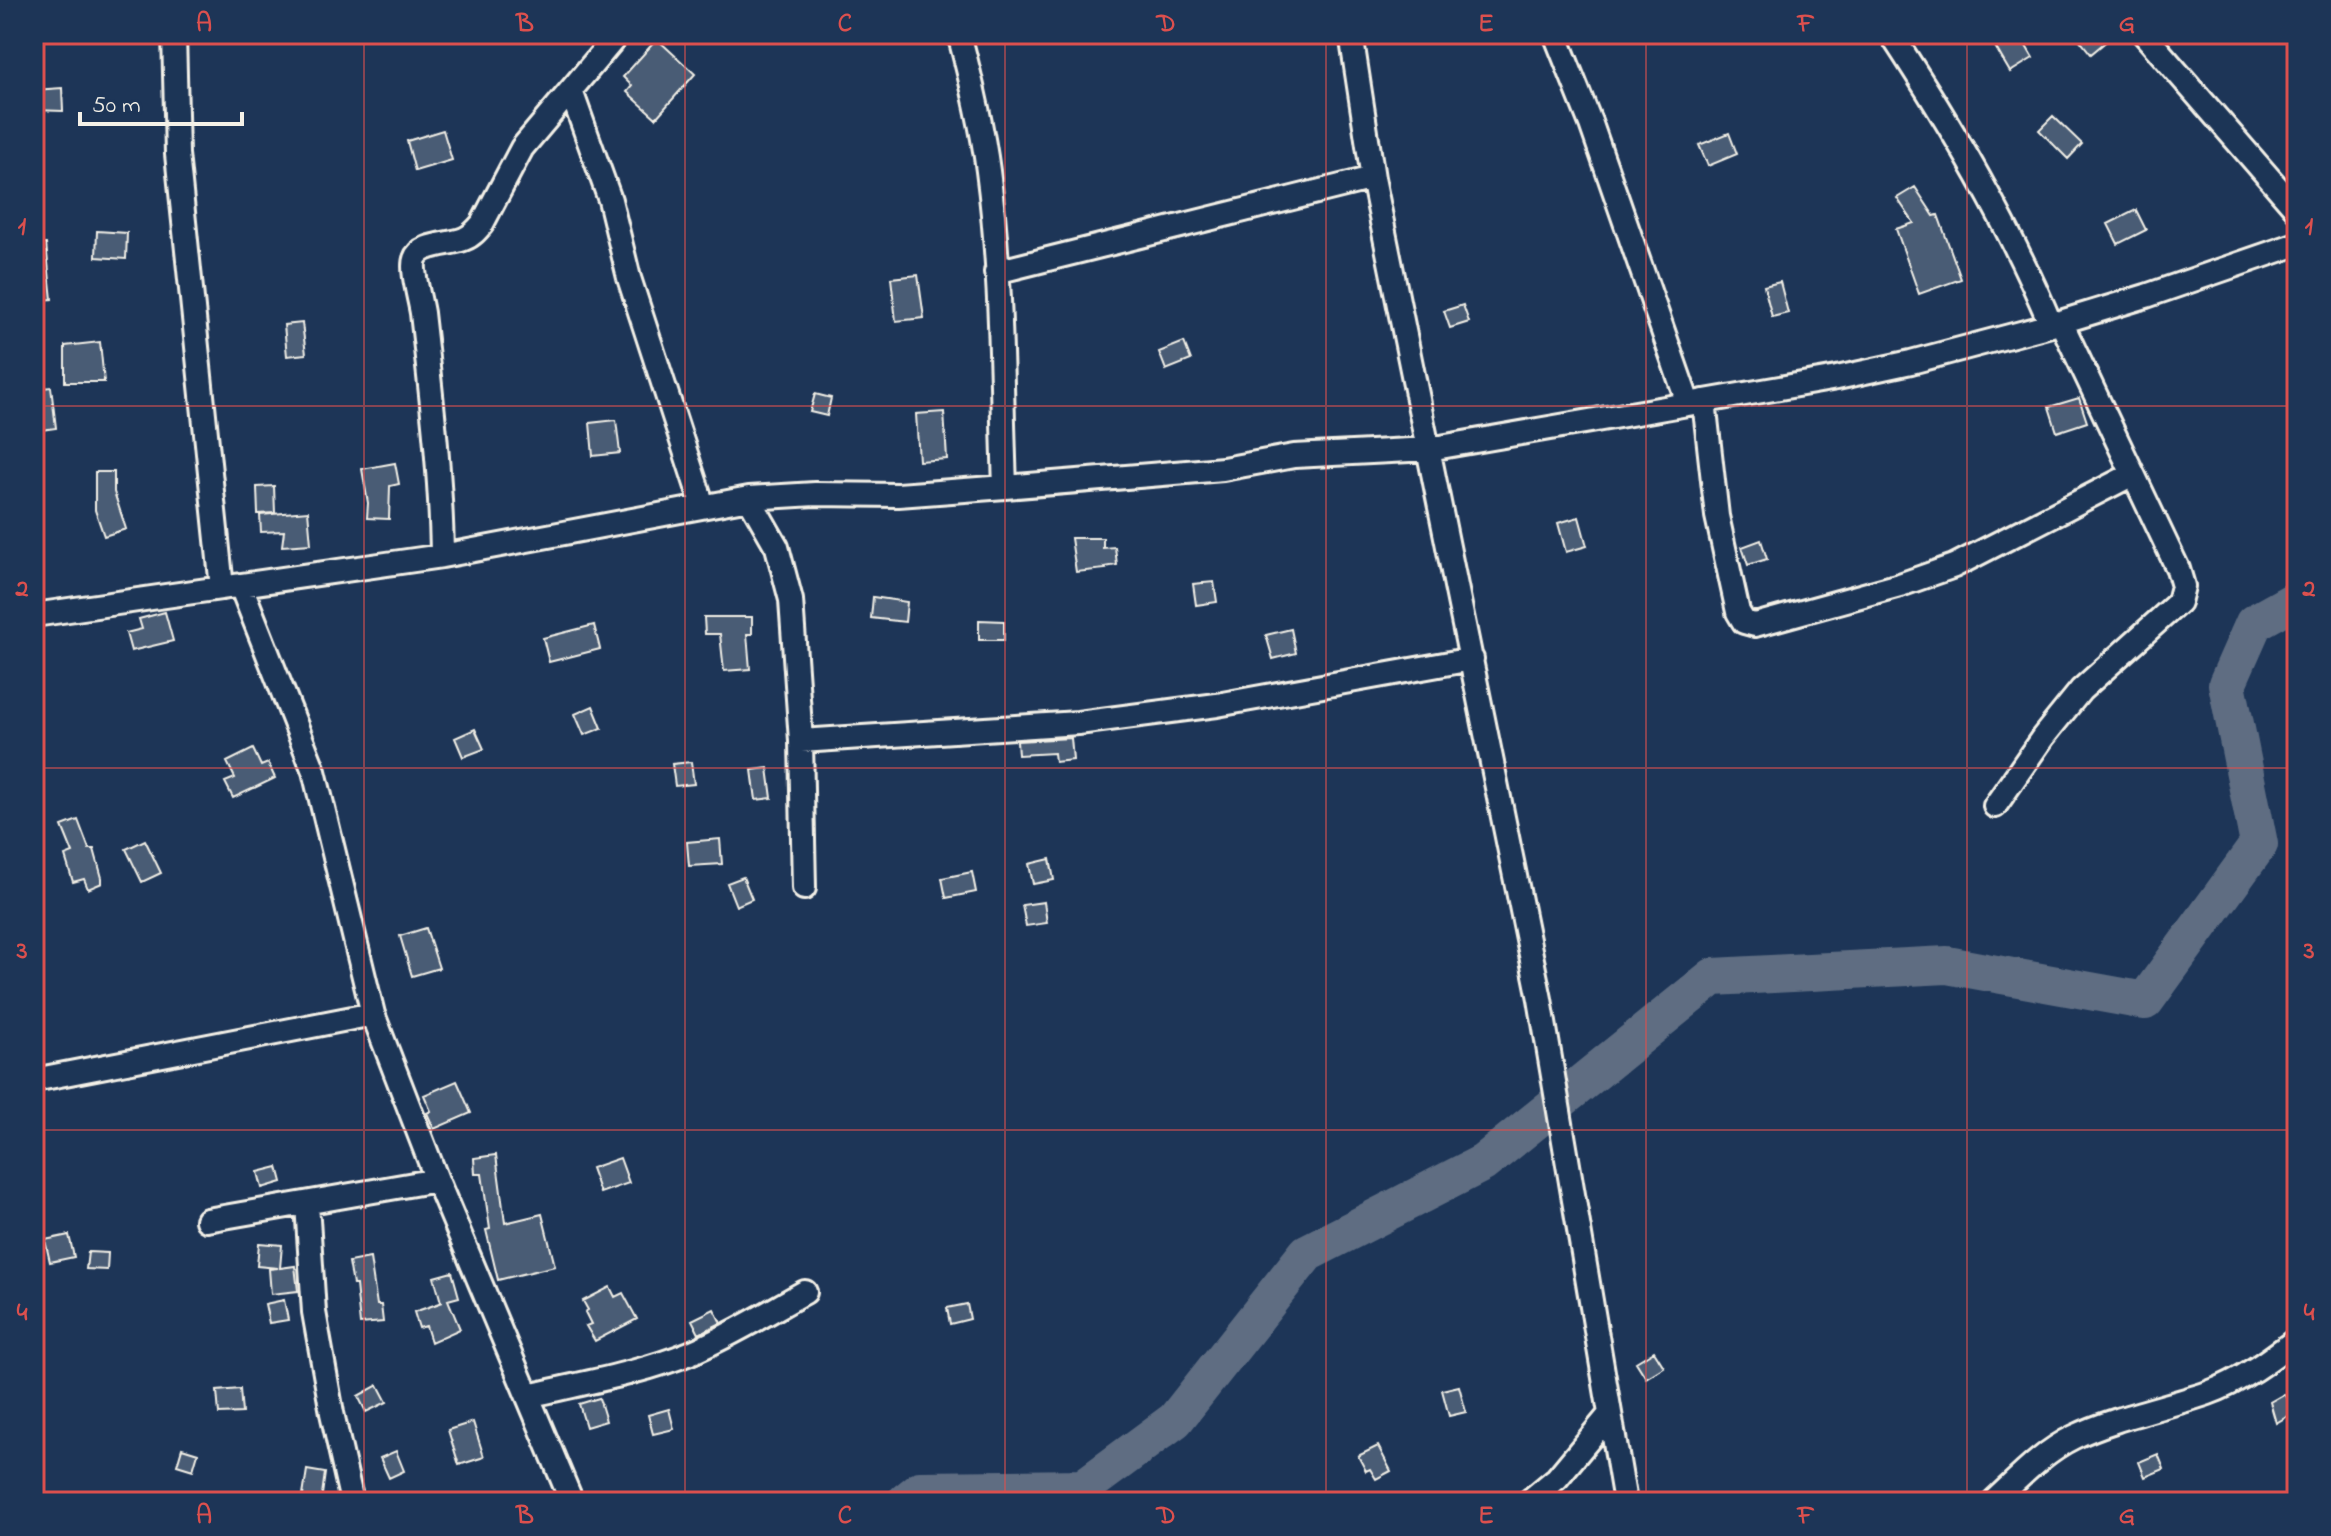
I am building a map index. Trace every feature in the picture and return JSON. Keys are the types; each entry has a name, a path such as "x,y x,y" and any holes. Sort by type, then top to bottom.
{"street":[{"path":"174,34 177,154 231,587 314,771 373,1014 437,1180 572,1502"},
{"path":"442,556 441,488 421,302 413,263 415,256 421,251 473,234 482,224 522,148 618,34"},
{"path":"959,34 974,89 988,171 996,272 1005,487"},
{"path":"1351,34 1373,178 1540,999 1625,1502"},
{"path":"1555,34 1696,402 1717,516 1738,612 1744,622 1755,625 1900,585 1954,566 2133,474"},
{"path":"1891,34 1994,204 2133,474 2183,586 2179,602 2081,690 2043,737 1995,806"},
{"path":"2144,34 2297,210"},
{"path":"571,91 610,200 629,278 703,506"},
{"path":"996,272 1373,178"},
{"path":"34,615 442,556 749,498 815,494 898,495 1223,469 1294,456 1429,449 1911,362 2056,323 2297,244"},
{"path":"749,498 777,547 788,585 801,741 804,888"},
{"path":"801,741 1094,721 1217,705 1472,659"},
{"path":"34,1080 373,1014"},
{"path":"207,1220 437,1180"},
{"path":"307,1204 314,1312 352,1502"},
{"path":"528,1396 649,1367 688,1354 733,1333 805,1292"},
{"path":"1993,1502 2050,1451 2076,1436 2230,1383 2297,1339"},
{"path":"1528,1502 1557,1478 1610,1414"}],"building":[{"path":"2008,34 2019,34 2033,58 2010,72 1993,43"},
{"path":"2075,34 2115,34 2091,54"},
{"path":"657,39 695,74 656,118 627,92 632,86 623,77"},
{"path":"62,88 63,111 34,110 34,90"},
{"path":"2053,116 2082,144 2068,159 2039,130"},
{"path":"443,130 452,160 415,171 407,141"},
{"path":"1729,133 1737,154 1708,166 1699,145"},
{"path":"1915,187 1934,216 1938,215 1961,279 1919,294 1896,229 1914,223 1897,198"},
{"path":"2136,210 2146,230 2118,244 2108,224"},
{"path":"97,231 127,233 126,259 96,257"},
{"path":"34,244 46,244 52,299 34,301"},
{"path":"918,275 924,318 896,321 891,278"},
{"path":"1780,282 1788,313 1772,317 1764,286"},
{"path":"1463,305 1469,322 1450,328 1444,311"},
{"path":"302,323 306,354 287,356 284,325"},
{"path":"100,342 104,382 65,382 65,346"},
{"path":"1184,342 1191,360 1166,370 1159,352"},
{"path":"51,387 56,428 34,431 34,389"},
{"path":"815,394 831,398 827,416 810,412"},
{"path":"2079,398 2087,422 2057,432 2049,407"},
{"path":"944,412 947,459 919,461 916,414"},
{"path":"616,420 620,453 593,456 590,423"},
{"path":"395,463 399,484 390,486 389,519 367,518 368,503 362,469"},
{"path":"95,472 114,472 114,492 126,529 104,536 95,510"},
{"path":"274,486 275,513 258,514 257,487"},
{"path":"308,511 311,544 282,546 284,531 261,532 260,515"},
{"path":"1579,517 1587,546 1566,552 1558,523"},
{"path":"1071,538 1103,538 1103,548 1115,547 1117,565 1076,572"},
{"path":"1761,540 1767,559 1748,565 1742,547"},
{"path":"1214,582 1217,602 1196,605 1193,584"},
{"path":"873,597 907,602 905,622 871,618"},
{"path":"165,612 173,641 131,651 126,633 142,629 139,619"},
{"path":"704,617 752,617 752,634 747,634 750,669 724,671 720,634 705,634"},
{"path":"979,620 1004,621 1004,640 979,640"},
{"path":"594,625 600,649 549,662 543,638"},
{"path":"1291,629 1296,653 1273,659 1266,635"},
{"path":"593,706 602,728 584,735 575,714"},
{"path":"475,729 484,749 463,757 455,738"},
{"path":"1071,738 1073,760 1055,762 1054,753 1018,755 1017,741"},
{"path":"253,749 261,766 268,763 275,778 233,798 225,782 235,778 227,762"},
{"path":"691,762 694,784 675,786 672,764"},
{"path":"768,768 772,798 756,800 752,770"},
{"path":"78,820 89,849 94,849 102,878 102,883 88,889 84,879 73,882 65,856 73,853 62,826"},
{"path":"720,839 722,864 689,866 687,842"},
{"path":"145,840 161,873 142,882 126,849"},
{"path":"1050,859 1054,880 1033,884 1029,864"},
{"path":"972,872 976,892 946,898 942,878"},
{"path":"743,877 752,899 736,906 727,883"},
{"path":"1044,902 1047,923 1026,926 1022,905"},
{"path":"426,928 439,968 412,976 400,936"},
{"path":"457,1081 471,1113 434,1129 424,1095"},
{"path":"496,1155 505,1223 542,1214 555,1266 498,1280 486,1230 490,1229 482,1174 475,1174 474,1158"},
{"path":"620,1158 629,1183 600,1193 591,1168"},
{"path":"278,1167 282,1182 262,1188 258,1172"},
{"path":"69,1235 74,1257 50,1262 45,1240"},
{"path":"259,1243 282,1245 280,1268 295,1266 298,1291 271,1294 269,1269 278,1268 257,1266"},
{"path":"88,1252 108,1253 107,1270 86,1269"},
{"path":"370,1258 377,1305 381,1305 383,1322 360,1324 356,1285 353,1285 349,1262"},
{"path":"452,1272 459,1297 448,1300 460,1329 431,1342 426,1326 419,1328 414,1312 443,1302 434,1277"},
{"path":"610,1287 615,1297 623,1293 637,1319 595,1341 586,1326 591,1324 583,1301"},
{"path":"284,1300 288,1320 269,1323 265,1304"},
{"path":"967,1304 970,1319 950,1324 947,1308"},
{"path":"714,1309 721,1323 699,1334 692,1320"},
{"path":"1654,1351 1664,1367 1646,1378 1636,1362"},
{"path":"378,1385 387,1402 366,1412 358,1396"},
{"path":"1459,1386 1466,1412 1449,1416 1442,1390"},
{"path":"240,1389 242,1413 219,1414 217,1391"},
{"path":"2284,1394 2295,1412 2276,1423 2270,1402"},
{"path":"599,1398 606,1421 586,1427 579,1404"},
{"path":"669,1409 674,1429 653,1434 648,1415"},
{"path":"473,1422 484,1457 459,1465 448,1430"},
{"path":"1378,1446 1391,1471 1376,1479 1370,1469 1366,1471 1358,1456"},
{"path":"182,1448 198,1453 193,1470 177,1465"},
{"path":"396,1451 404,1471 389,1478 380,1458"},
{"path":"2158,1454 2164,1469 2145,1477 2139,1462"},
{"path":"307,1470 325,1473 321,1502 302,1502"}],"waterway":[{"path":"905,1502 920,1490 1083,1488 1175,1420 1307,1253 1483,1163 1713,977 1947,965 2145,1001 2259,844 2227,684 2254,623 2297,599"}]}
